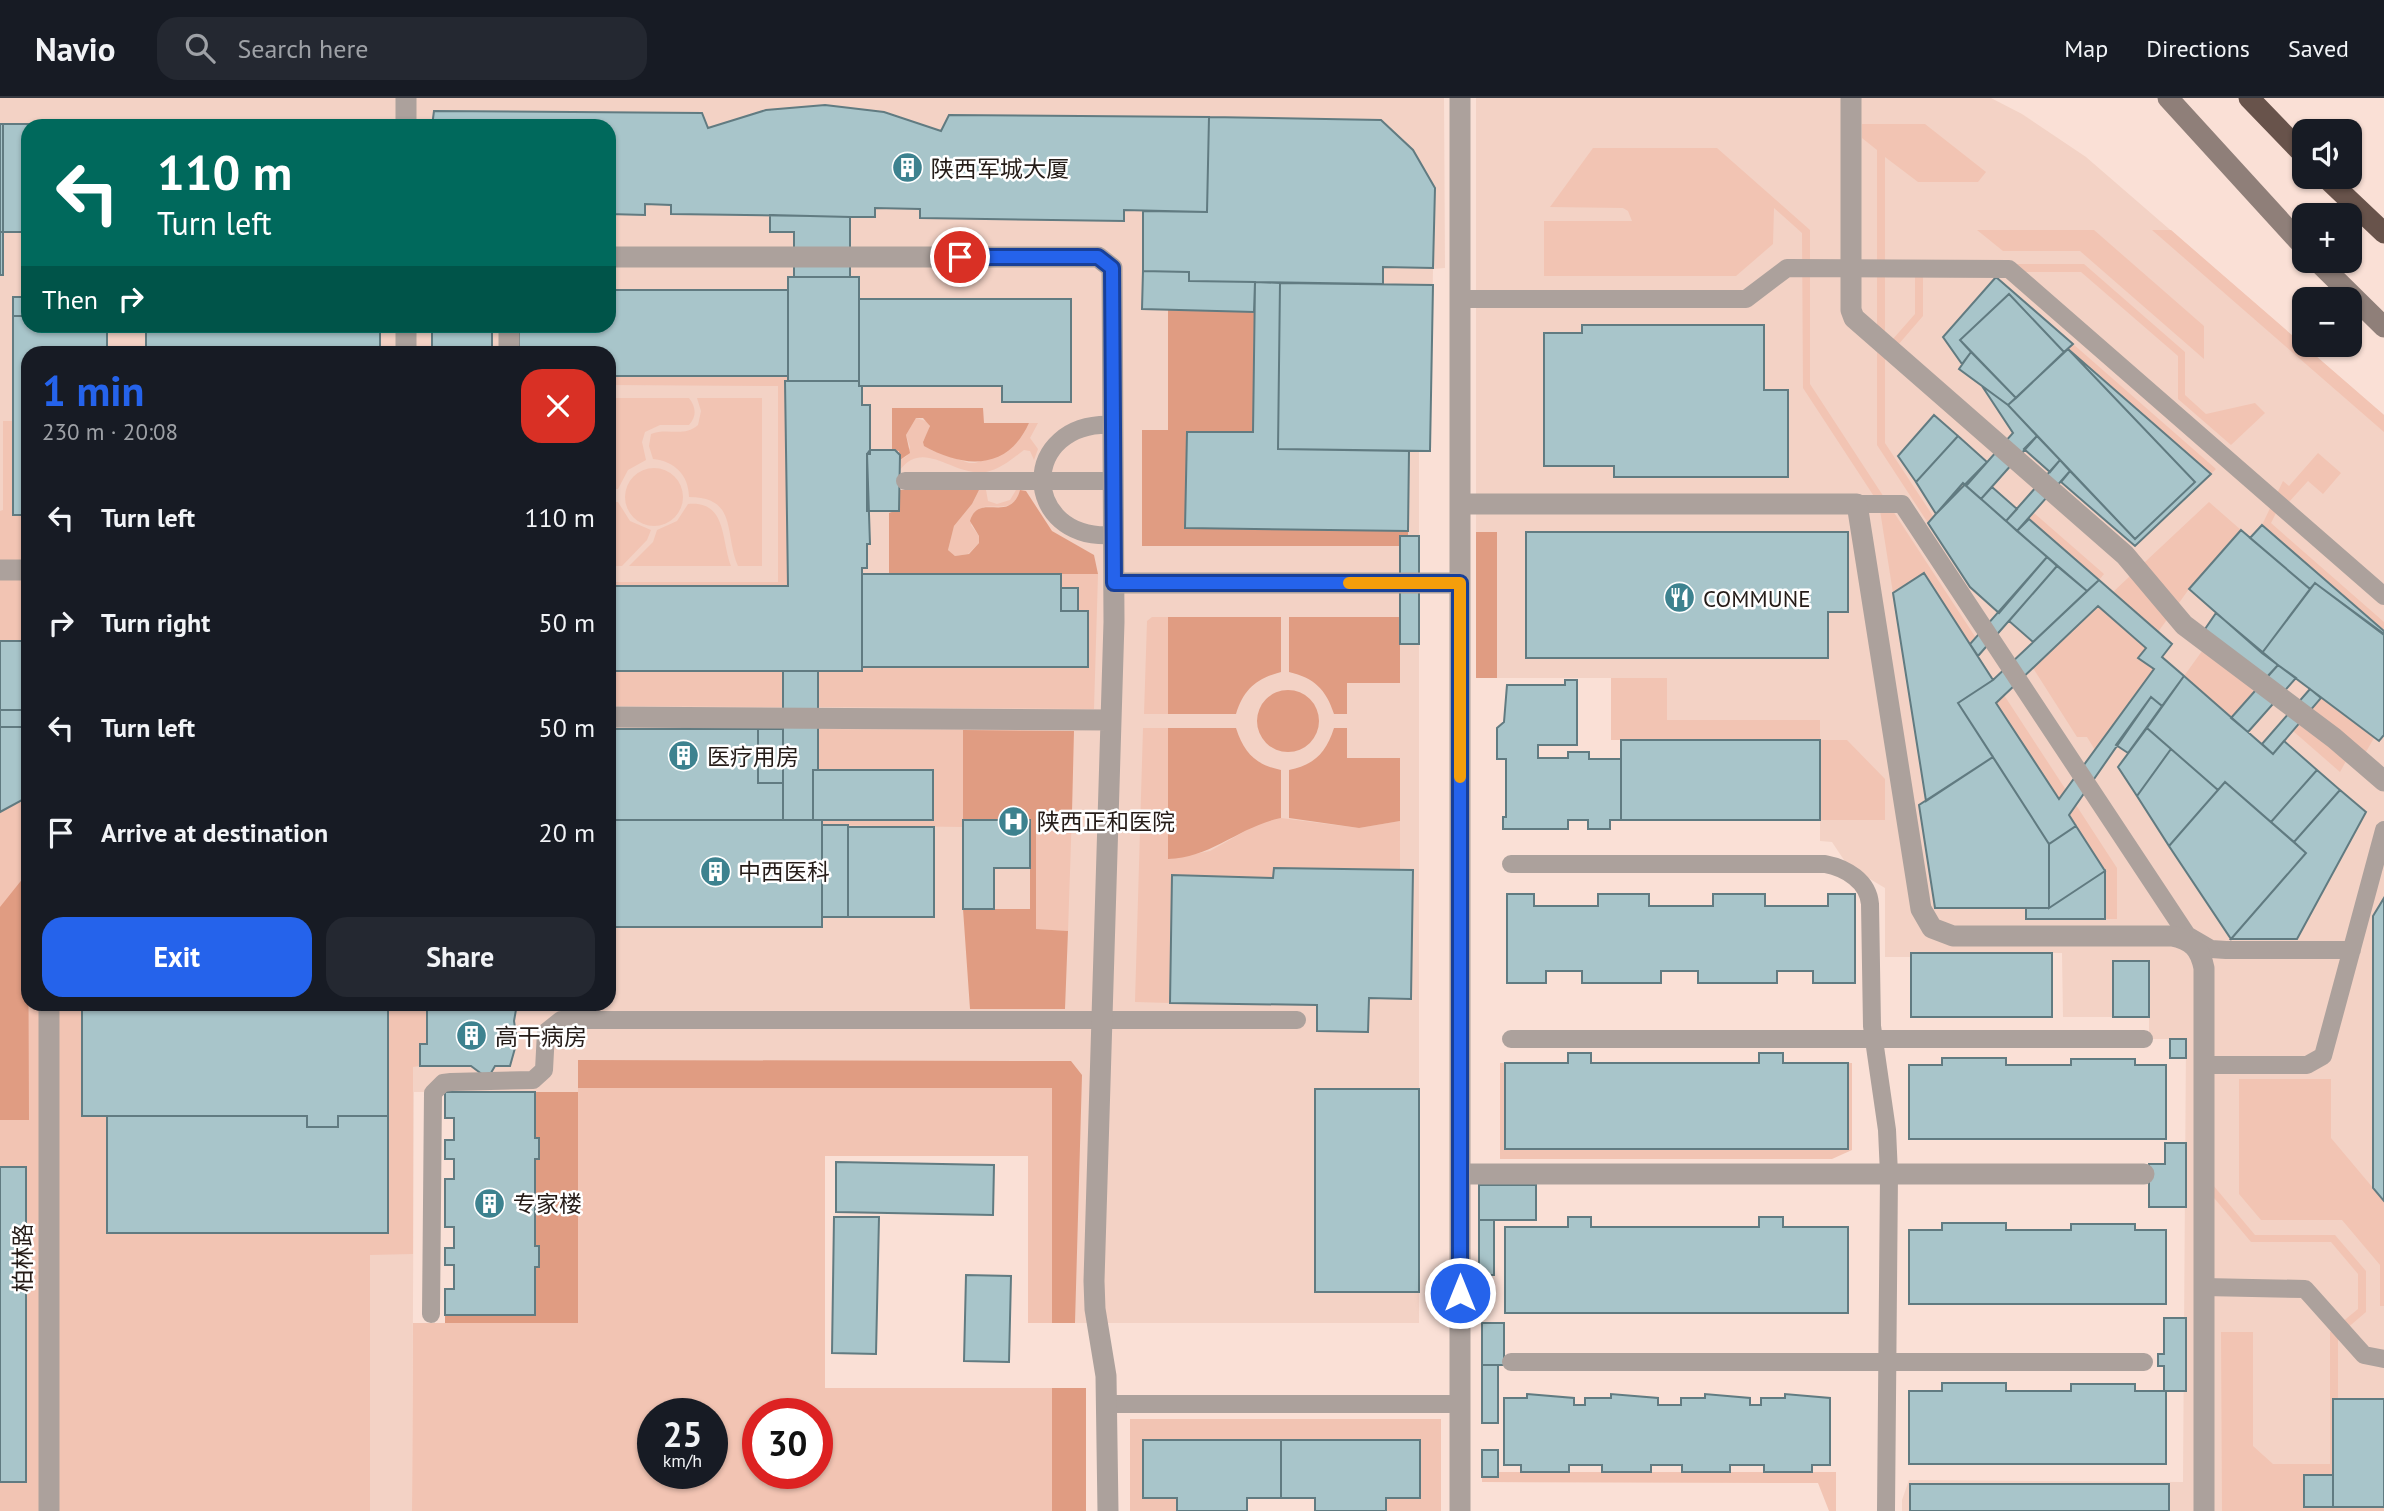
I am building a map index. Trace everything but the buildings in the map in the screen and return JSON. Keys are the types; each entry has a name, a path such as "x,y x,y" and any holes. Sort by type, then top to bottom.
{"highway":[{"path":"2249,98 2292,143"},
{"path":"2338,189 2384,233"}],"main road":[{"path":"2168,98 2292,234"},
{"path":"2329,273 2384,327"}],"street":[{"path":"406,98 406,119"},
{"path":"1460,98 1460,1511"},
{"path":"1851,98 1851,310 1857,321 2125,555 2184,625 2334,738 2384,780"},
{"path":"616,257 1098,257 1108,263 1114,276 1114,583 1094,1281 1108,1404 1108,1511"},
{"path":"1460,504 1857,504 1925,920 1932,928 1953,936 2184,938 2195,945 2203,968 2203,1511"},
{"path":"0,570 21,570"},
{"path":"1114,583 1460,583"},
{"path":"616,718 1111,720"},
{"name":"柏林路","path":"49,1011 49,1511"},
{"path":"1460,1174 2144,1174"}],"lane":[{"path":"1460,299 1746,299 1787,268 2006,268 2384,596"},
{"path":"1114,425 1091,424 1071,431 1055,445 1044,466 1043,481 1045,496 1055,516 1071,530 1092,537 1114,536"},
{"path":"905,481 1114,481"},
{"path":"1857,504 1902,504 2187,935 2211,949 2352,950"},
{"path":"2203,1065 2307,1065 2319,1061 2326,1051 2384,830"},
{"path":"1511,864 1825,864 1838,867 1861,882 1870,896 1874,1039 1887,1130 1889,1174 1886,1511"},
{"path":"431,1314 433,1093 443,1083 533,1080 544,1070 545,1035 556,1022 1297,1020"},
{"path":"1511,1039 2144,1039"},
{"path":"2203,1287 2305,1289 2364,1354 2384,1359"},
{"path":"1511,1362 2144,1362"},
{"path":"1108,1404 1460,1404"}],"shaded area":[{"name":"陕西正和医院","path":"0,98 1444,98 1445,268 1433,269 1430,451 1419,451 1419,1323 1052,1323 1052,1089 578,1089 578,1092 414,1092 412,1511 0,1511"},
{"path":"1476,98 1991,98 2022,114 2086,157 2292,335 2292,357 2317,357 2384,415 2384,1511 1902,1511 1902,1500 1909,1480 2183,1482 2186,1039 2149,1039 2149,961 2113,961 2113,1017 2063,1017 2062,953 1911,953 1911,957 1885,957 1885,888 1848,866 1832,842 1820,841 1820,820 1621,820 1621,740 1611,740 1611,678 1476,678"},
{"path":"1862,124 1925,124 1986,172 1978,182 1918,182 1885,157 1885,348 1915,314 1915,264 2084,264 2185,352 2185,395 2206,414 2255,403 2265,413 2231,445 2178,399 2178,356 2081,272 1923,272 1923,316 1885,360 1885,443 1933,516 1928,523 1877,445 1877,150 1862,138"},
{"path":"1593,148 1717,148 1810,230 1810,384 1976,638 1970,644 1924,573 1893,593 1879,504 1803,388 1802,233 1774,208 1773,244 1736,276 1544,276 1544,221 1632,221 1628,211 1623,208 1550,207"},
{"path":"1977,230 2094,230 2204,326 2204,359 2080,251 2003,251"},
{"path":"2152,230 2171,230 2292,335 2292,352"},
{"path":"1168,310 1254,312 1253,432 1187,432 1185,528 1408,531 1408,536 1400,536 1400,546 1142,546 1142,430 1168,430"},
{"path":"2073,344 2216,469 2211,474 2068,349"},
{"path":"2298,357 2317,357 2384,415 2384,432"},
{"path":"616,376 788,376 788,381 785,381 788,586 616,586 616,582 778,582 778,386 616,385"},
{"path":"616,398 689,398 695,412 689,425 660,425 645,432 642,442 646,460 628,470 618,489"},
{"path":"697,398 762,398 762,566 738,566 722,510 705,499 689,497 686,482 679,470 661,460 653,459 649,446 651,434 687,431 698,425 701,411"},
{"path":"892,408 983,408 984,423 1029,423 1010,450 984,461 970,461 939,454 924,446 923,442 930,426 923,418 916,418 906,435 910,453 900,460 899,451 892,450"},
{"path":"916,418 929,422 930,430 923,441 931,450 969,463 993,457 1014,446 1029,423 1038,423 1030,438 1038,449 1034,460 1030,451 1024,450 1001,466 986,472 974,472 929,458 909,461 900,470 900,460 907,456 910,447 906,435"},
{"path":"3,421 13,421 13,515 21,515 21,1011 427,1011 427,1044 420,1044 420,1066 413,1067 413,1254 370,1255 370,1511 0,1511 0,511 3,510"},
{"path":"2318,453 2341,473 2323,494 2308,481 2288,503 2283,499 2271,523 2384,622 2384,631 2262,525 2283,481 2289,486"},
{"path":"654,468 665,470 678,481 683,497 681,508 670,521 654,526 643,524 630,513 625,497 627,486 638,473"},
{"path":"900,490 979,490 972,504 954,526 948,550 955,556 969,554 979,543 979,536 970,521 974,512 980,508 1009,505 1020,490 1026,491 1052,531 1094,555 1098,574 889,574 889,513 900,509"},
{"path":"979,490 986,490 988,501 997,504 1010,500 1016,490 1020,490 1010,505 983,507 971,525 979,536 979,543 968,554 955,556 948,550 954,526 972,504"},
{"path":"616,502 630,521 651,530 647,540 622,566 616,566"},
{"path":"2209,502 2241,530 2189,589 2158,632 2113,592"},
{"path":"688,504 701,504 716,515 731,566 629,566 653,542 657,530 677,521"},
{"path":"2034,513 2104,574 2099,580 2029,519"},
{"path":"1476,532 1497,532 1497,678 1476,678"},
{"path":"1061,574 1098,574 1094,709 818,707 818,671 862,671 862,667 1078,611 1077,588 1061,588"},
{"path":"2098,606 2146,648 2139,658 2154,669 2095,750 2087,737 2077,737 2033,668"},
{"path":"1152,617 1168,617 1168,714 1144,714 1147,621"},
{"path":"1168,617 1281,617 1281,672 1252,686 1236,714 1168,714"},
{"path":"1289,617 1400,617 1400,683 1347,683 1347,714 1334,714 1318,686 1289,672"},
{"path":"2205,647 2258,687 2231,718 2184,676"},
{"path":"616,671 783,671 783,707 616,706"},
{"path":"1611,678 1667,678 1667,720 1820,720 1820,740 1611,740"},
{"path":"1288,690 1310,699 1319,721 1310,743 1288,752 1266,743 1257,721 1266,699"},
{"path":"2004,695 2066,790 2059,799 1996,703"},
{"path":"2321,698 2374,738 2363,757 2353,748 2340,772 2293,731"},
{"path":"1143,728 1168,728 1168,859 1210,851 1261,822 1281,818 1359,828 1400,821 1400,870 1274,868 1273,878 1172,875 1170,1003 1135,1002"},
{"path":"1168,728 1236,728 1252,757 1281,770 1281,818 1252,828 1212,848 1168,859"},
{"path":"1334,728 1347,728 1347,758 1400,758 1400,821 1359,828 1289,818 1289,770 1318,757"},
{"path":"818,729 963,730 963,827 822,825 822,820 933,820 933,771 818,770"},
{"path":"963,730 1074,731 1072,812 1036,812 1036,929 1068,931 1065,1009 970,1009 963,909 1030,909 1030,821 963,820"},
{"path":"1820,740 1847,740 1885,779 1885,820 1820,820"},
{"path":"2076,805 2117,868 2117,919 2105,919 2105,871 2069,815"},
{"path":"1036,812 1072,812 1068,931 1036,929"},
{"path":"21,881 21,1011 29,1011 29,1120 0,1120 0,907"},
{"path":"578,1060 1071,1061 1082,1075 1075,1323 1052,1323 1052,1088 578,1088"},
{"path":"1500,1063 1505,1063 1505,1149 1848,1149 1848,1063 1852,1063 1852,1150 1832,1159 1500,1159"},
{"path":"2239,1079 2331,1079 2331,1138 2384,1201 2384,1306 2380,1306 2380,1265 2342,1220 2261,1220 2239,1194"},
{"path":"578,1088 1052,1088 1052,1323 1028,1323 1028,1156 825,1156 825,1388 1052,1388 1052,1511 412,1511 413,1323 578,1323"},
{"path":"535,1092 578,1092 578,1323 445,1323 445,1315 535,1315 535,1267 539,1246 535,1246 535,1159 539,1158 539,1138 535,1138"},
{"path":"2202,1172 2255,1235 2335,1235 2366,1271 2366,1312 2338,1336 2338,1399 2333,1400 2333,1475 2304,1475 2304,1507 2384,1507 2384,1511 2222,1511 2221,1332 2253,1332 2253,1446 2273,1464 2330,1464 2330,1332 2358,1309 2358,1274 2331,1242 2251,1242 2204,1186"},
{"path":"1052,1388 1086,1388 1086,1511 1052,1511"},
{"path":"1130,1419 1441,1419 1441,1511 1386,1511 1143,1440 1143,1498 1177,1498 1177,1511 1130,1511"},
{"path":"1498,1472 1836,1472 1836,1511 1829,1511 1818,1483 1482,1482 1482,1477"}],"slow traffic":[{"path":"1349,583 1460,583 1460,777"}],"place":[{"name":"陕西军城大厦","path":"908,168"},
{"name":"COMMUNE","path":"1680,598"},
{"name":"医疗用房","path":"684,756"},
{"name":"陕西正和医院","path":"1014,821"},
{"name":"中西医科","path":"715,871"},
{"name":"高干病房","path":"472,1036"},
{"name":"专家楼","path":"490,1203"}],"route":[{"path":"960,257 1098,257 1112,268 1114,583 1460,583 1460,1293"}]}
